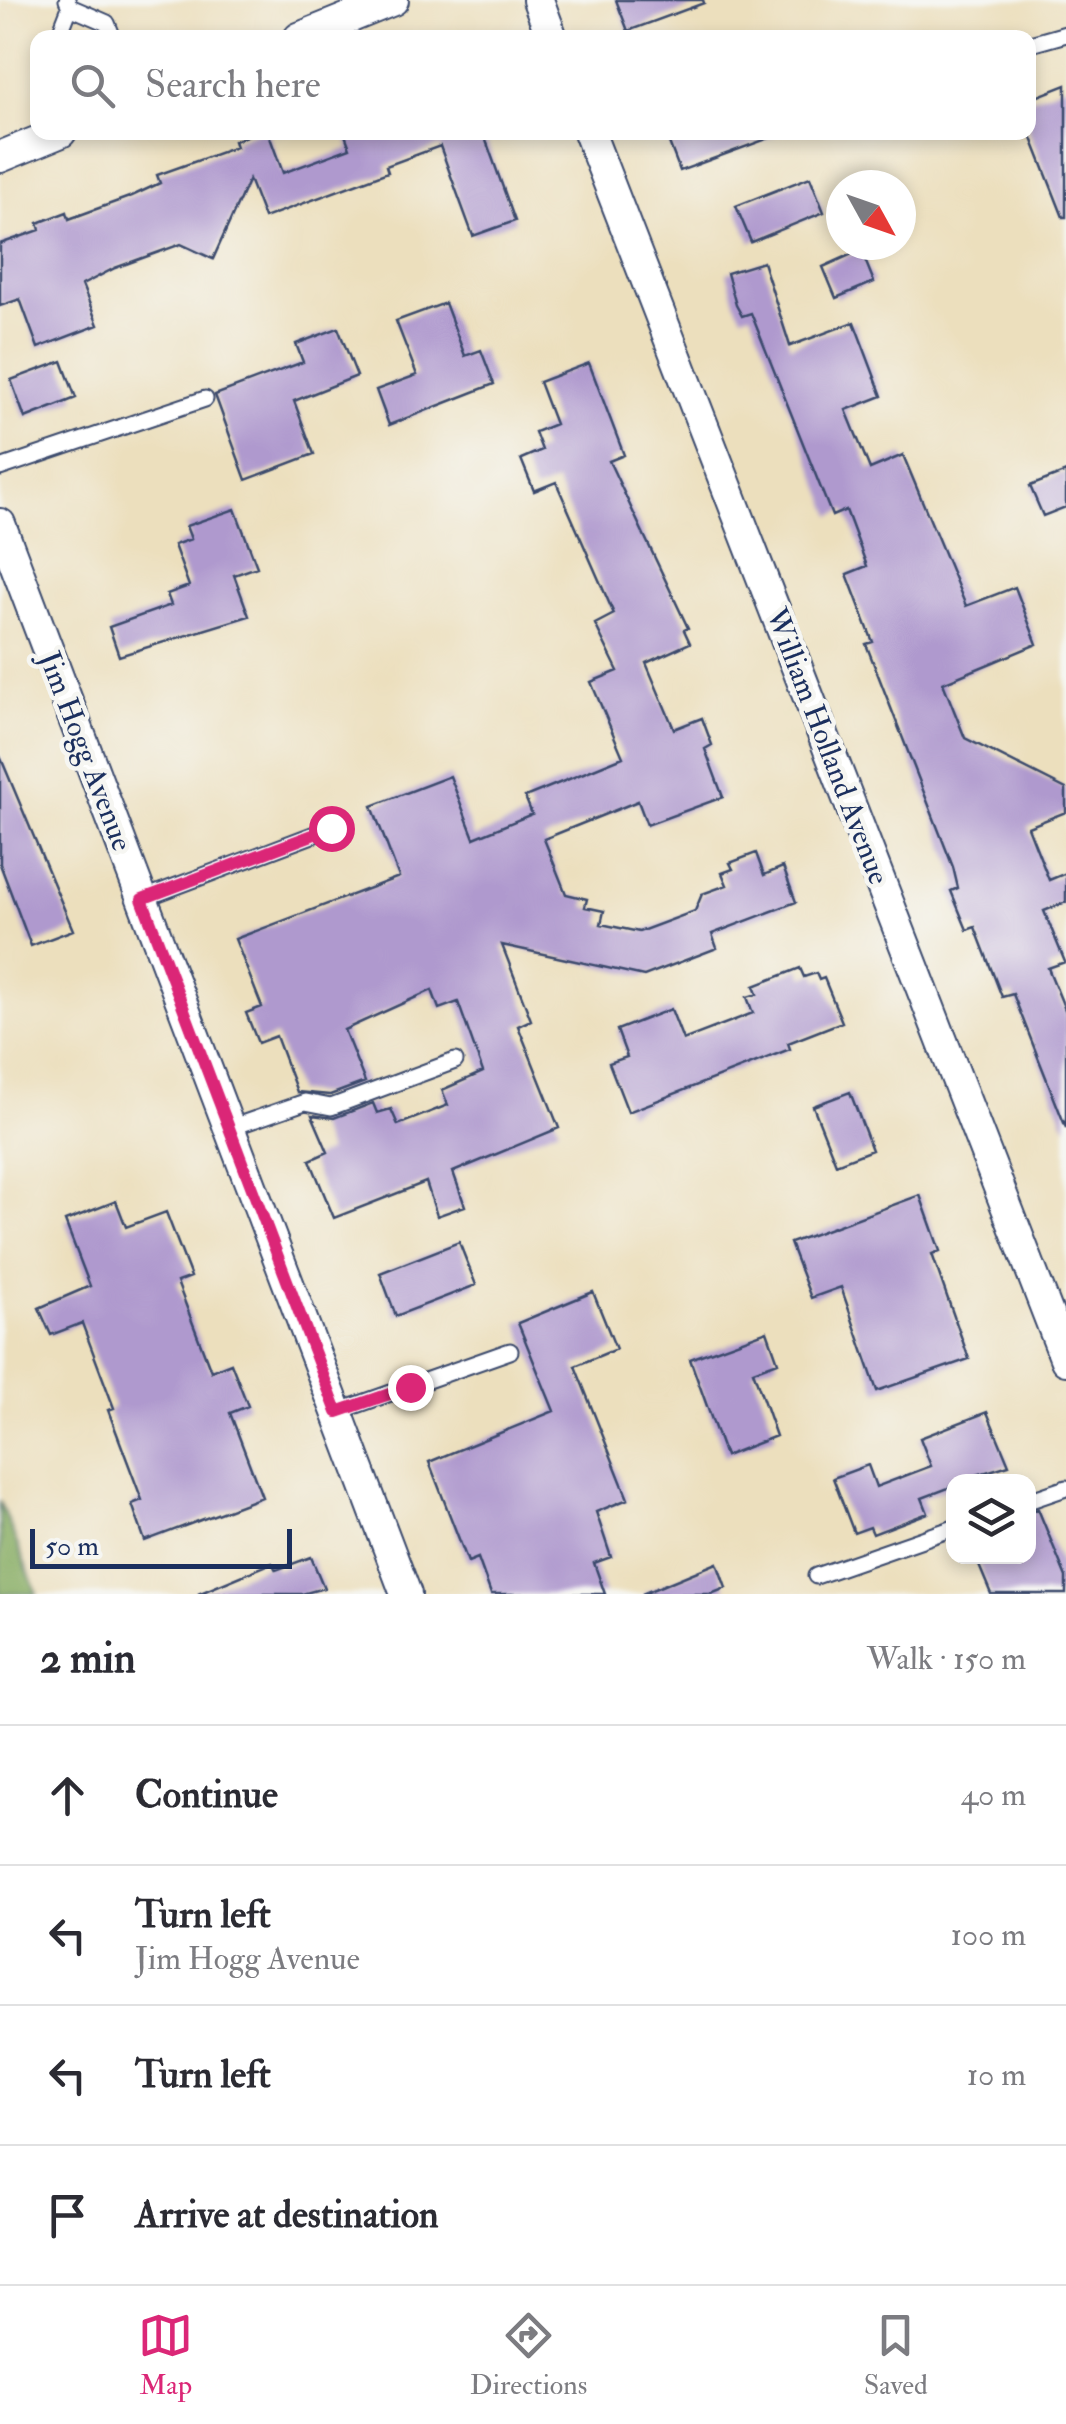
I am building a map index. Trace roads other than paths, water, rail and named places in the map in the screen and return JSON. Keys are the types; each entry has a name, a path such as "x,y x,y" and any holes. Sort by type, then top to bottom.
{"street":[{"path":"319,30 392,0"},
{"path":"538,0 549,30"},
{"path":"0,157 41,140"},
{"name":"William Holland Avenue","path":"592,140 1065,1357"},
{"name":"Jim Hogg Avenue","path":"0,524 406,1594"}],"lane":[{"path":"61,30 69,3 108,24 110,30"},
{"path":"1036,42 1066,34"},
{"path":"0,468 205,398"},
{"path":"142,899 331,828"},
{"path":"230,1128 304,1102 331,1106 455,1060"},
{"path":"337,1412 510,1350"},
{"path":"1036,1498 1066,1488"},
{"path":"816,1576 946,1531"}]}
